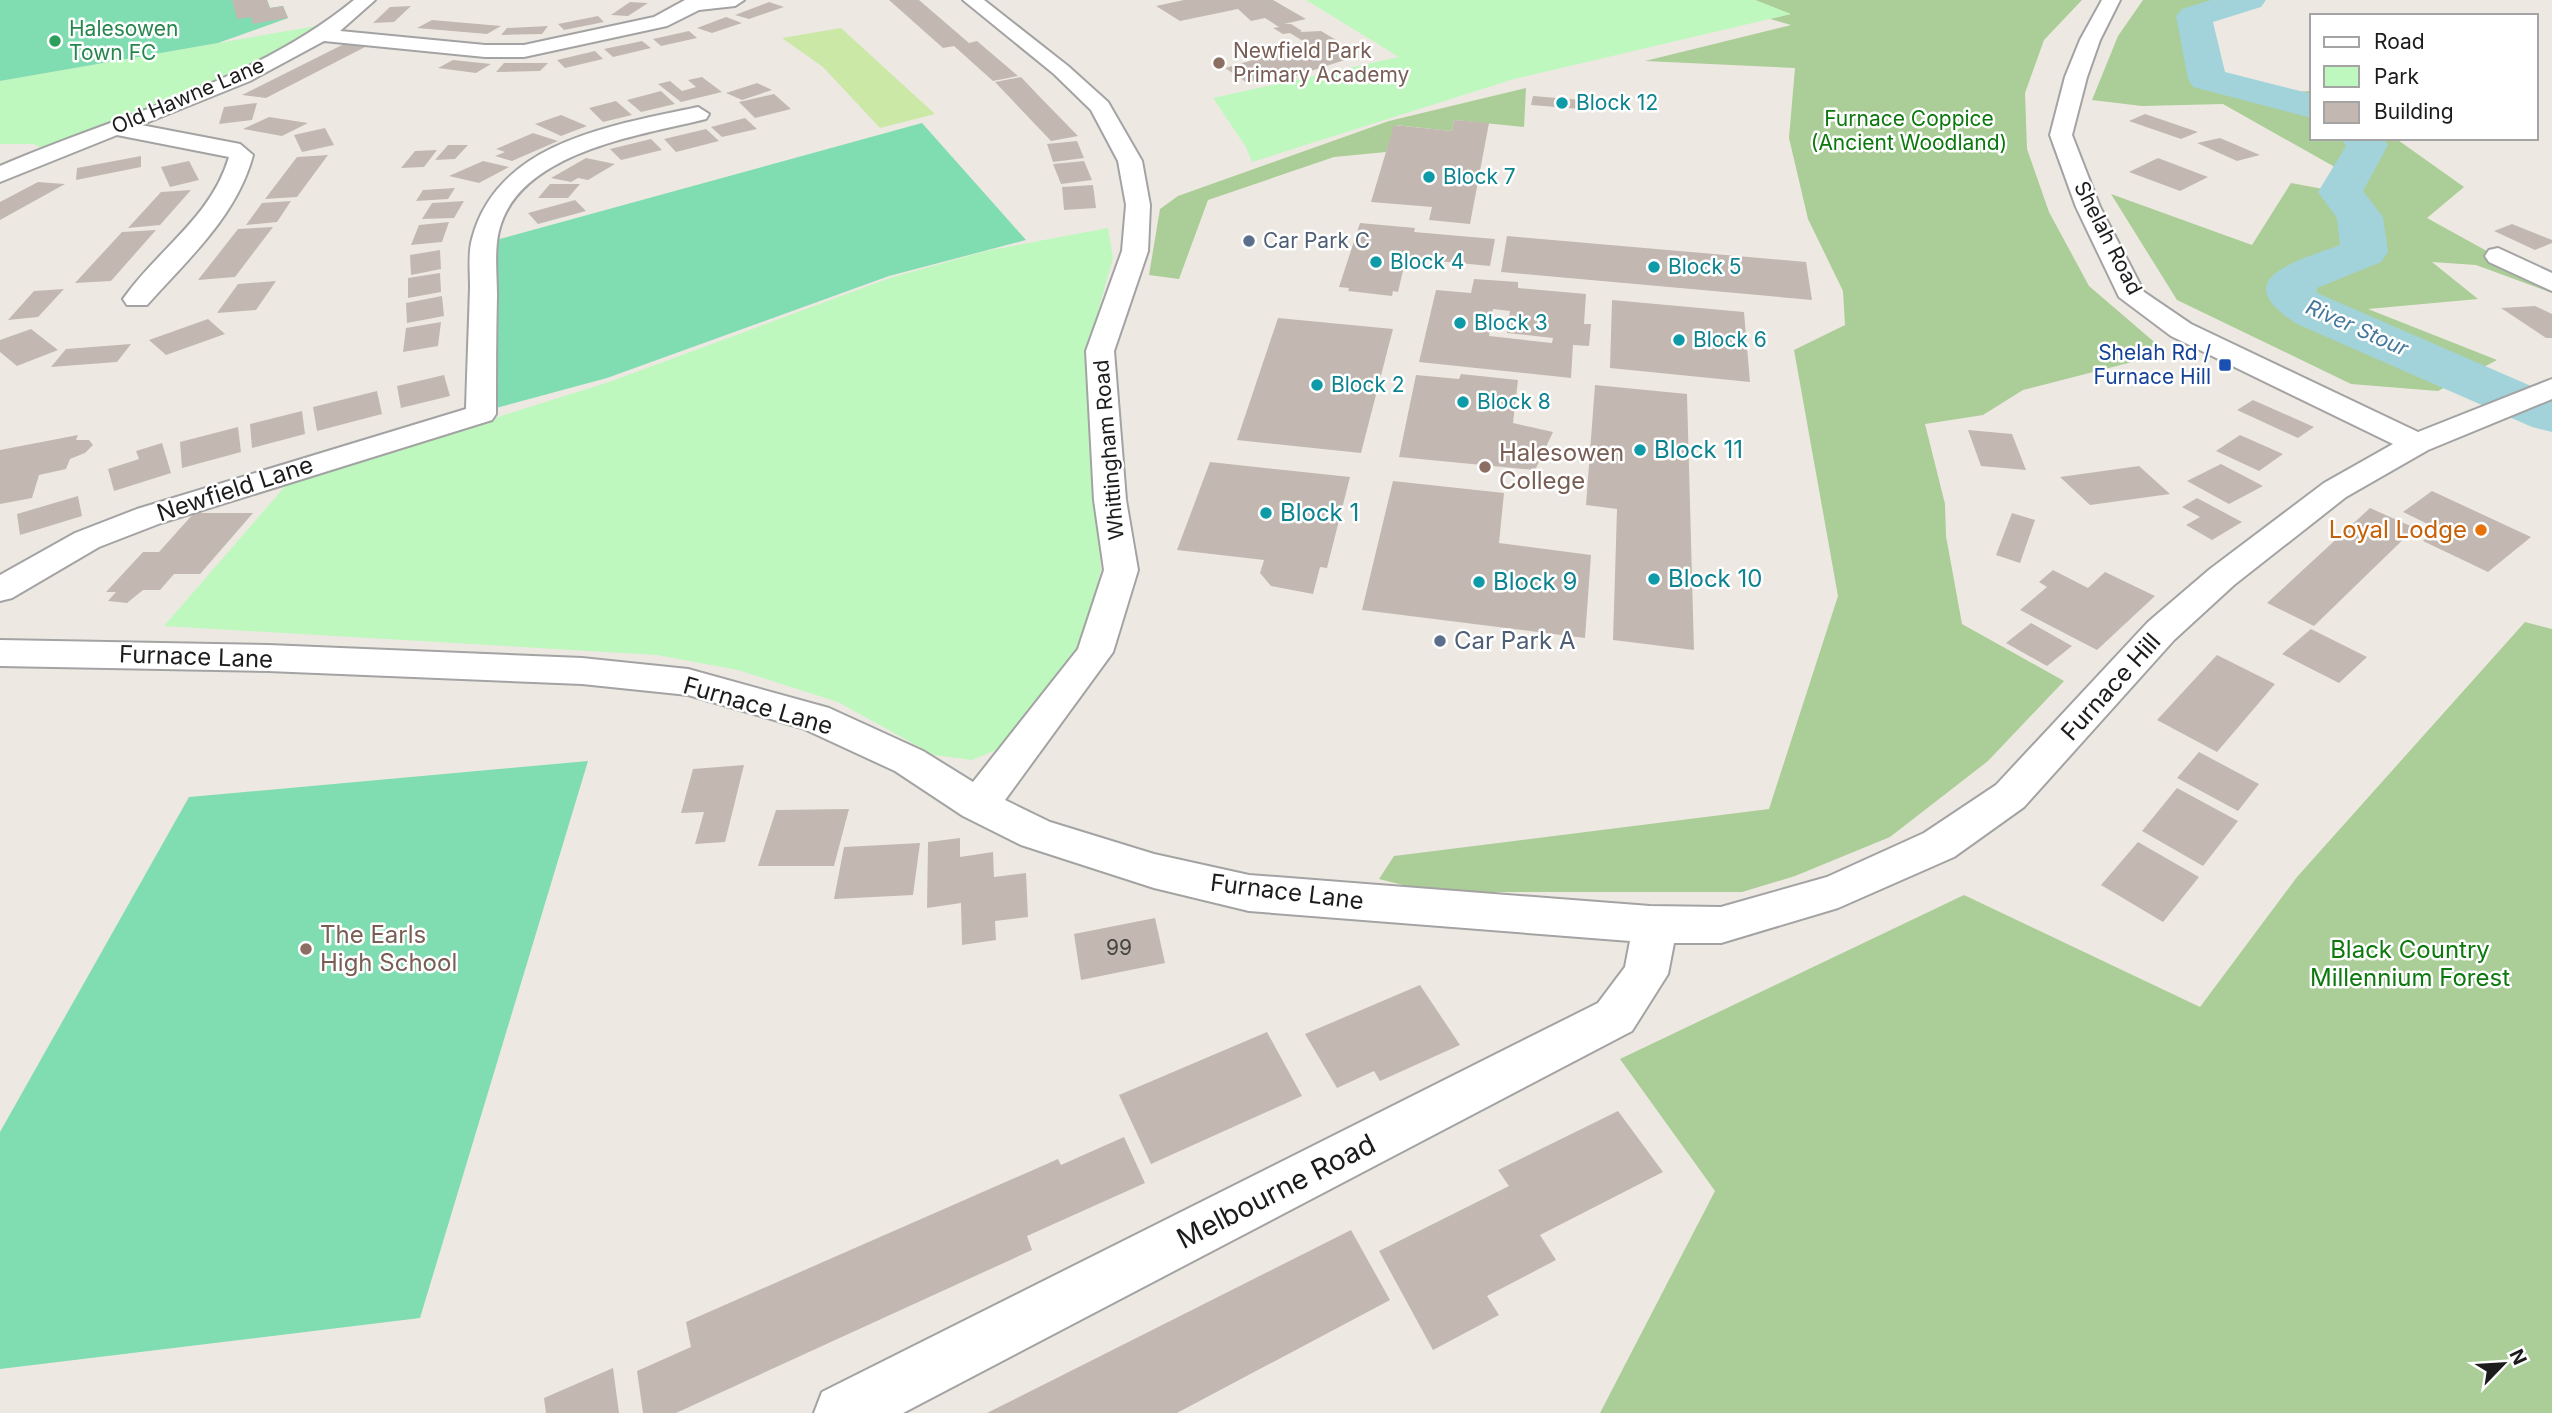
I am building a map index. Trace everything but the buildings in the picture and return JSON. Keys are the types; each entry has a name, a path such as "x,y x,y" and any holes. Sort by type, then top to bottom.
{"street":[{"name":"Old Hawne Lane","path":"0,175 235,79 321,34 366,0"},
{"path":"321,34 505,53 641,27 694,3 735,0"},
{"name":"Whittingham Road","path":"972,0 1061,70 1100,107 1130,161 1138,205 1135,250 1100,351 1110,500 1121,570 1095,652 978,805"},
{"name":"Shelah Road","path":"2111,0 2090,40 2076,76 2061,135 2088,207 2133,297 2181,330 2417,443"},
{"name":"Newfield Lane","path":"0,590 87,540 149,516 481,414 484,240 488,224 510,189 538,166 582,142 698,114"},
{"path":"113,127 232,149 242,156 234,180 208,218 137,299"},
{"path":"2498,256 2552,282"},
{"name":"Furnace Hill","path":"1650,924 1721,925 1838,891 1939,845 2010,796 2161,631 2222,577 2335,490 2417,443 2552,388"},
{"name":"Furnace Lane","path":"0,653 268,658 582,671 688,682 815,718 909,761 978,805 1036,834 1154,871 1249,893 1650,924"},
{"name":"Melbourne Road","path":"843,1413 1615,1017 1648,974 1654,942 1650,924"}],"green space":[{"path":"0,0 267,0 270,8 283,6 288,18 218,43 0,81"},
{"path":"1306,0 1755,0 1791,14 1514,79 1252,162 1246,147 1213,98 1399,57"},
{"name":"Furnace Coppice (Ancient Woodland)","path":"1755,0 2082,0 2044,40 2025,93 2027,149 2049,212 2089,286 2167,353 2023,390 1983,415 1925,424 1945,504 1946,536 1962,624 2064,681 1988,761 1890,837 1795,876 1742,892 1431,892 1379,879 1394,856 1769,809 1838,596 1794,350 1845,325 1843,291 1808,219 1789,138 1795,68 1645,61 1791,25 1770,19 1790,14"},
{"path":"2143,0 2249,0 2194,16 2207,79 2272,93 2310,91 2310,140 2398,140 2464,187 2427,218 2552,287 2552,293 2476,265 2432,262 2478,299 2368,309 2497,360 2438,391 2351,384 2177,300 2111,194 2252,245 2291,183 2339,192 2349,175 2223,104 2142,106 2092,100 2118,36"},
{"path":"316,26 258,61 193,91 41,148 34,144 0,144 0,81"},
{"path":"841,28 935,114 880,128 823,67 782,38"},
{"path":"1526,88 1524,127 1454,120 1452,131 1395,125 1386,152 1334,157 1208,200 1179,279 1149,275 1160,209 1178,196 1389,121"},
{"path":"922,123 1026,240 889,276 607,378 492,409 496,240"},
{"path":"1108,228 1113,258 1086,354 1089,446 1101,569 1079,652 1006,746 972,760 934,755 838,702 738,670 657,655 164,626 288,483 609,382 890,278 986,251"},
{"name":"Black Country Millennium Forest","path":"2525,622 2552,629 2552,1413 1600,1413 1715,1191 1620,1059 1964,895 2200,1007 2297,877"},
{"path":"588,761 420,1318 0,1369 0,1132 189,797"}],"waterway":[{"name":"River Stour","path":"2249,0 2194,16 2207,79 2310,105"},
{"name":"River Stour","path":"2363,140 2367,145 2340,192 2360,217 2364,252 2293,280 2292,299 2315,313 2552,415"}],"place":[{"name":"Halesowen Town FC","path":"55,41"},
{"name":"Newfield Park Primary Academy","path":"1219,63"},
{"name":"Block 12","path":"1562,103"},
{"name":"Block 7","path":"1429,177"},
{"name":"Car Park C","path":"1249,241"},
{"name":"Block 4","path":"1376,262"},
{"name":"Block 5","path":"1654,267"},
{"name":"Block 3","path":"1460,323"},
{"name":"Block 6","path":"1679,340"},
{"name":"Shelah Rd / Furnace Hill","path":"2225,365"},
{"name":"Block 2","path":"1317,385"},
{"name":"Block 8","path":"1463,402"},
{"name":"Block 11","path":"1640,450"},
{"name":"Halesowen College","path":"1485,467"},
{"name":"Block 1","path":"1266,513"},
{"name":"Loyal Lodge","path":"2481,530"},
{"name":"Block 10","path":"1654,579"},
{"name":"Block 9","path":"1479,582"},
{"name":"Car Park A","path":"1440,641"},
{"name":"The Earls High School","path":"306,949"}]}
